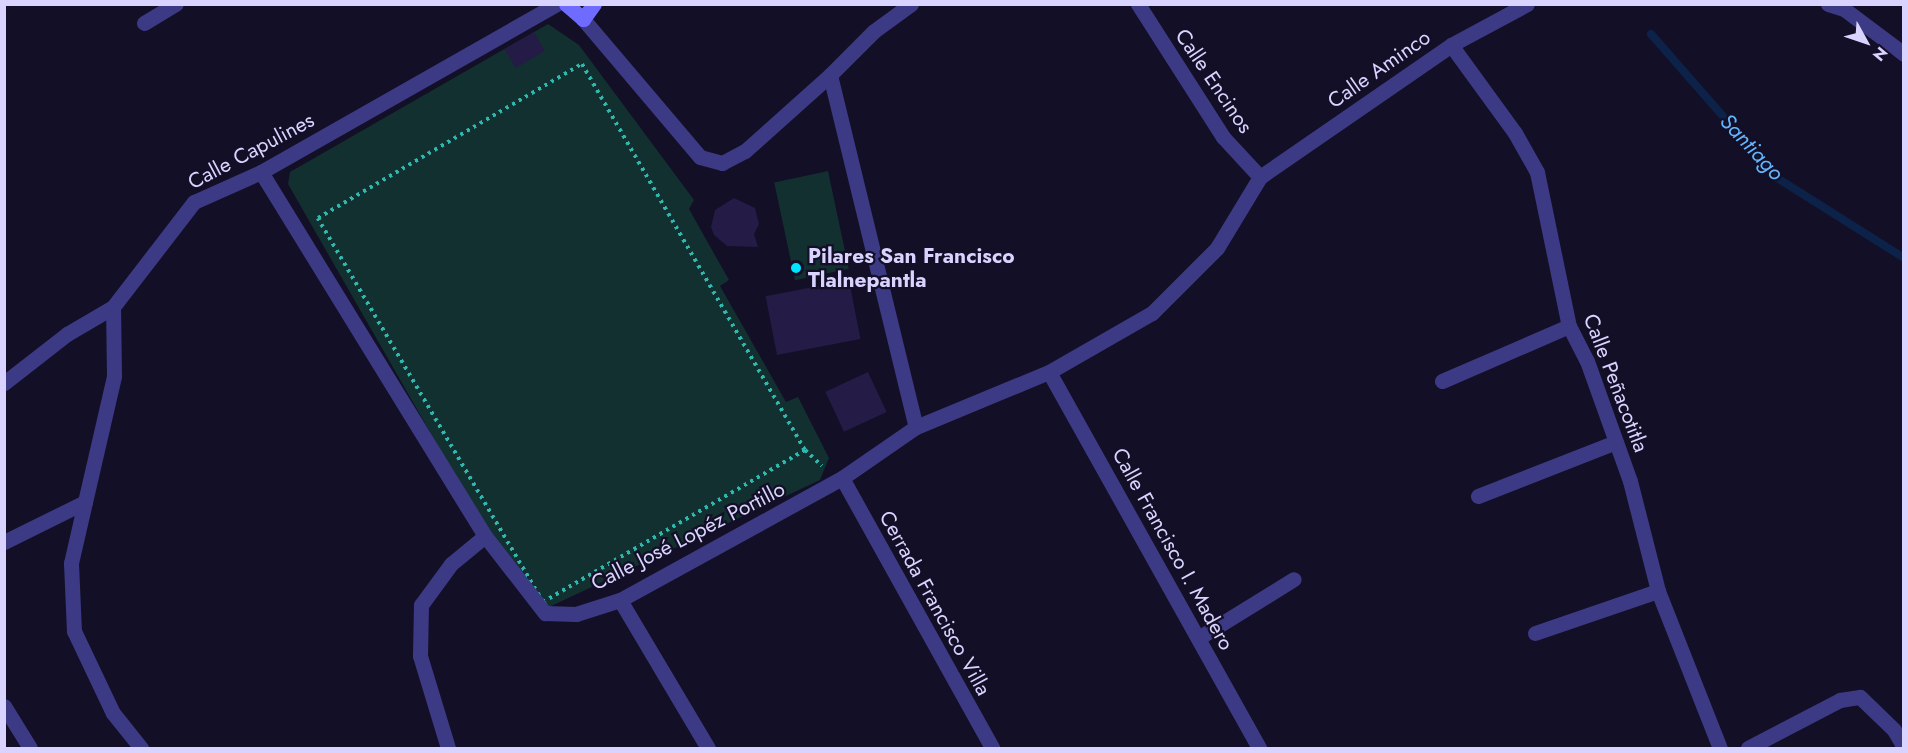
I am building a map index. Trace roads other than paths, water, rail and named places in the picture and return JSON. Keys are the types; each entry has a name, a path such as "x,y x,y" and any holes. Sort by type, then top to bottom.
{"main road":[{"path":"566,4 583,19 594,4"}],"street":[{"path":"144,23 176,4"},
{"name":"Calle Capulines","path":"4,382 67,334 113,307 194,202 261,172 557,4"},
{"path":"583,19 700,157 722,163 745,151 830,75 874,31 910,4"},
{"name":"Calle Encinos","path":"1138,4 1223,137 1260,177"},
{"name":"Calle Aminco","path":"1260,177 1451,45 1527,4"},
{"path":"1828,4 1844,7 1904,54"},
{"name":"Calle Peñacotitla","path":"1451,45 1515,133 1537,172 1569,326 1587,362 1616,442 1658,591 1720,748"},
{"path":"830,75 916,427"},
{"name":"Calle José Lopéz Portillo","path":"261,172 485,536 545,613 576,614 620,600 842,478 916,427 1049,372 1152,314 1186,284 1218,248 1260,177"},
{"path":"113,307 114,376 71,563 74,631 112,713 141,748"},
{"path":"1442,381 1569,326"},
{"name":"Calle Francisco I. Madero","path":"1049,372 1200,637 1259,748"},
{"path":"1478,496 1616,442"},
{"name":"Cerrada Francisco Villa","path":"842,478 992,748"},
{"path":"4,542 85,502"},
{"path":"448,748 420,656 421,605 451,564 485,536"},
{"path":"1200,637 1294,579"},
{"path":"1535,633 1658,591"},
{"path":"620,600 708,748"},
{"path":"1748,748 1840,700 1860,697 1899,728 1904,747"},
{"path":"4,706 30,748"}],"waterway":[{"name":"Santiago","path":"1651,34 1777,178 1904,258"}],"place":[{"name":"Pilares San Francisco Tlalnepantla","path":"796,268"}]}
